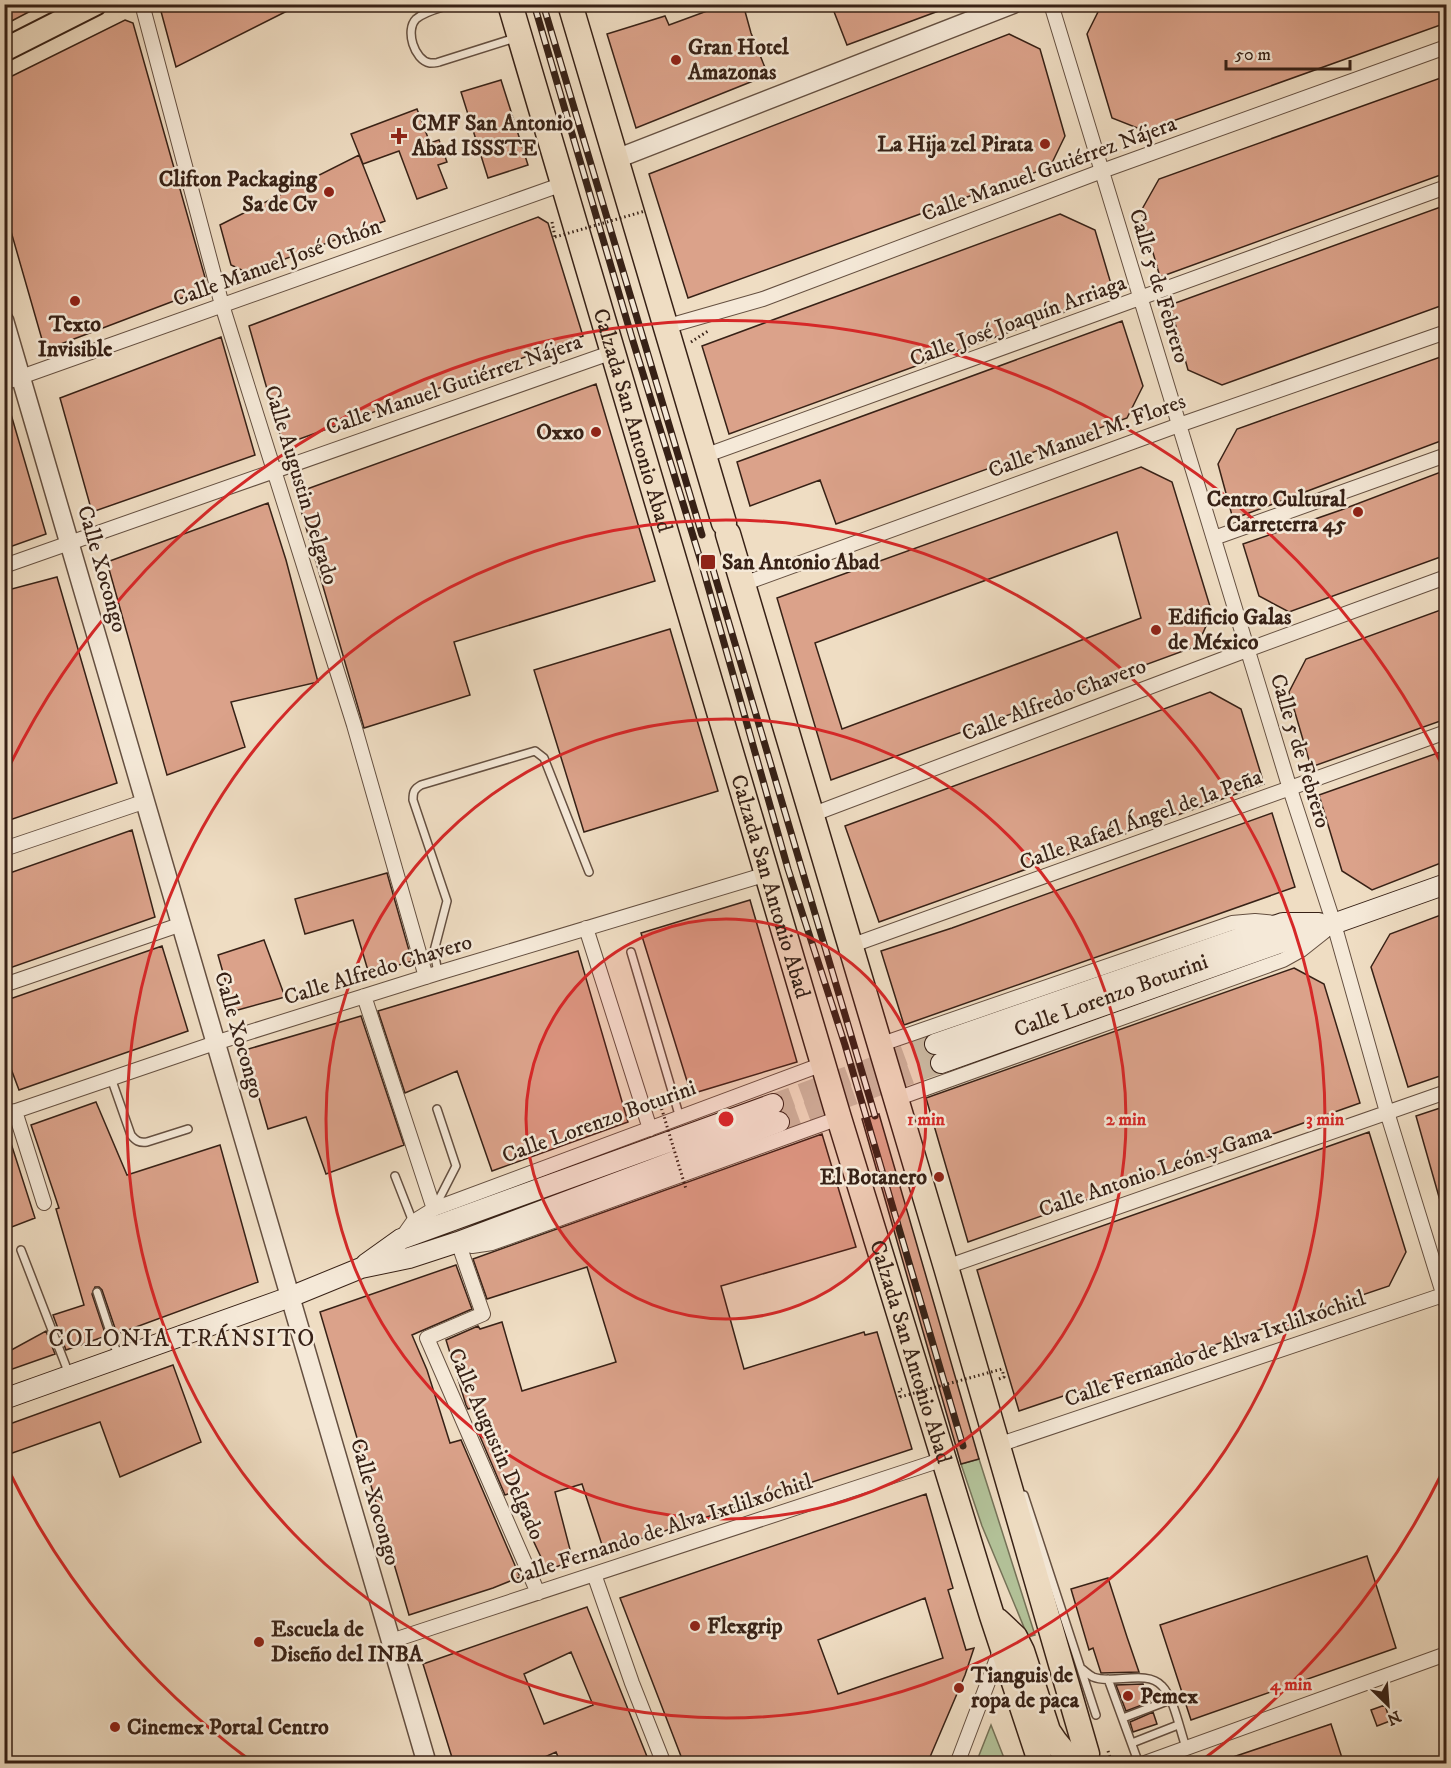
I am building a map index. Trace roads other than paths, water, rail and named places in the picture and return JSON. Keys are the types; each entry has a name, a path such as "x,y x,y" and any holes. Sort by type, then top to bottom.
{"highway":[{"name":"Calzada San Antonio Abad","path":"510,4 839,1118 992,1616 1041,1764"},
{"path":"570,4 879,1045 1004,1453 1082,1759"},
{"path":"992,1616 1015,1638 1022,1651 1048,1731 1055,1743 1082,1759"}],"main road":[{"path":"4,50 89,6"},
{"name":"Calle Lorenzo Boturini","path":"1334,924 1283,923 938,1053 1334,924 1446,884"},
{"name":"Calle Lorenzo Boturini","path":"4,1399 290,1297 361,1268 409,1258 458,1242 776,1113 401,1239 361,1268"}],"street":[{"name":"Calle Augustin Delgado","path":"142,4 222,305 432,975"},
{"path":"616,159 1012,4"},
{"name":"Calle 5 de Febrero","path":"1051,4 1247,650 1334,924 1387,1112 1445,1297"},
{"name":"Calle Manuel Gutiérrez Nájera","path":"665,327 762,298 1102,171 1446,47"},
{"name":"Calle Manuel José Othón","path":"13,380 563,184"},
{"name":"Calle José Joaquín Arriaga","path":"704,456 1446,187"},
{"name":"Calle Xocongo","path":"4,320 13,380 69,543 427,1764"},
{"name":"Calle Manuel M. Flores","path":"743,584 1179,425 1446,332"},
{"name":"Calle Manuel Gutiérrez Nájera","path":"4,566 613,352"},
{"path":"1214,538 1446,455"},
{"name":"Calle Alfredo Chavero","path":"811,815 1446,577"},
{"name":"Calle Rafaél Ángel de la Peña","path":"850,946 1446,732"},
{"path":"4,849 146,801"},
{"name":"Calle Alfredo Chavero","path":"10,1113 215,1043 766,874"},
{"name":"Calle Lorenzo Boturini","path":"879,1045 1232,922 1283,923"},
{"path":"4,985 182,924"},
{"name":"Calle Lorenzo Boturini","path":"896,1099 1283,960 1301,950 1334,924"},
{"path":"586,928 650,1128"},
{"path":"364,996 434,1209"},
{"name":"Calle Lorenzo Boturini","path":"401,1239 412,1222 434,1209 823,1064"},
{"name":"Calle Antonio León y Gama","path":"946,1267 1446,1092"},
{"path":"10,1113 44,1203"},
{"name":"Calle Lorenzo Boturini","path":"458,1242 472,1246 492,1243 839,1118"},
{"name":"Calle Augustin Delgado","path":"458,1242 483,1314 427,1338 538,1593"},
{"name":"Calle Fernando de Alva Ixtlilxóchitl","path":"1004,1453 1445,1297"},
{"name":"Calle Fernando de Alva Ixtlilxóchitl","path":"391,1641 944,1459"},
{"path":"594,1574 632,1683 664,1764"},
{"path":"957,1764 1002,1646"},
{"path":"1140,1764 1446,1654"}],"lane":[{"path":"452,4 422,15 415,20 411,28 411,37 417,52 422,59 430,63 439,63 519,36"},
{"path":"432,975 434,951 447,901 413,800 416,788 535,751 544,758 589,872"},
{"path":"631,952 680,1118"},
{"path":"111,1078 135,1140 140,1143 147,1142 188,1129"},
{"path":"434,1209 456,1166 437,1109"},
{"path":"395,1176 412,1222"},
{"path":"21,1250 70,1376"},
{"path":"98,1292 119,1358"},
{"path":"1023,1492 1096,1715"},
{"path":"1082,1668 1093,1677 1151,1679 1162,1685 1170,1700 1186,1748"},
{"path":"1108,1679 1140,1764"},
{"path":"1123,1718 1170,1700"},
{"path":"1132,1743 1178,1725"}],"tunnel":[{"path":"773,1104 935,1044"},
{"path":"779,1122 941,1063"}],"railway":[{"path":"534,4 632,338 702,565 788,869 845,1045 963,1446"},
{"path":"543,4 702,535"},
{"path":"712,566 875,1116"}],"place":[{"name":"Gran Hotel Amazonas","path":"676,60"},
{"name":"CMF San Antonio Abad ISSSTE","path":"399,136"},
{"name":"La Hija zel Pirata","path":"1045,144"},
{"name":"Clifton Packaging Sa de Cv","path":"329,192"},
{"name":"Texto Invisible","path":"75,301"},
{"name":"Oxxo","path":"596,432"},
{"name":"Centro Cultural Carreterra 45","path":"1358,512"},
{"name":"San Antonio Abad","path":"708,562"},
{"name":"Edificio Galas de México","path":"1156,630"},
{"name":"El Botanero","path":"939,1177"},
{"name":"Flexgrip","path":"695,1626"},
{"name":"Escuela de Diseño del INBA","path":"259,1642"},
{"name":"Tianguis de ropa de paca","path":"959,1688"},
{"name":"Pemex","path":"1128,1696"},
{"name":"Cinemex Portal Centro","path":"115,1727"}],"district":[{"name":"COLONIA TRÁNSITO","path":"182,1339"}]}
